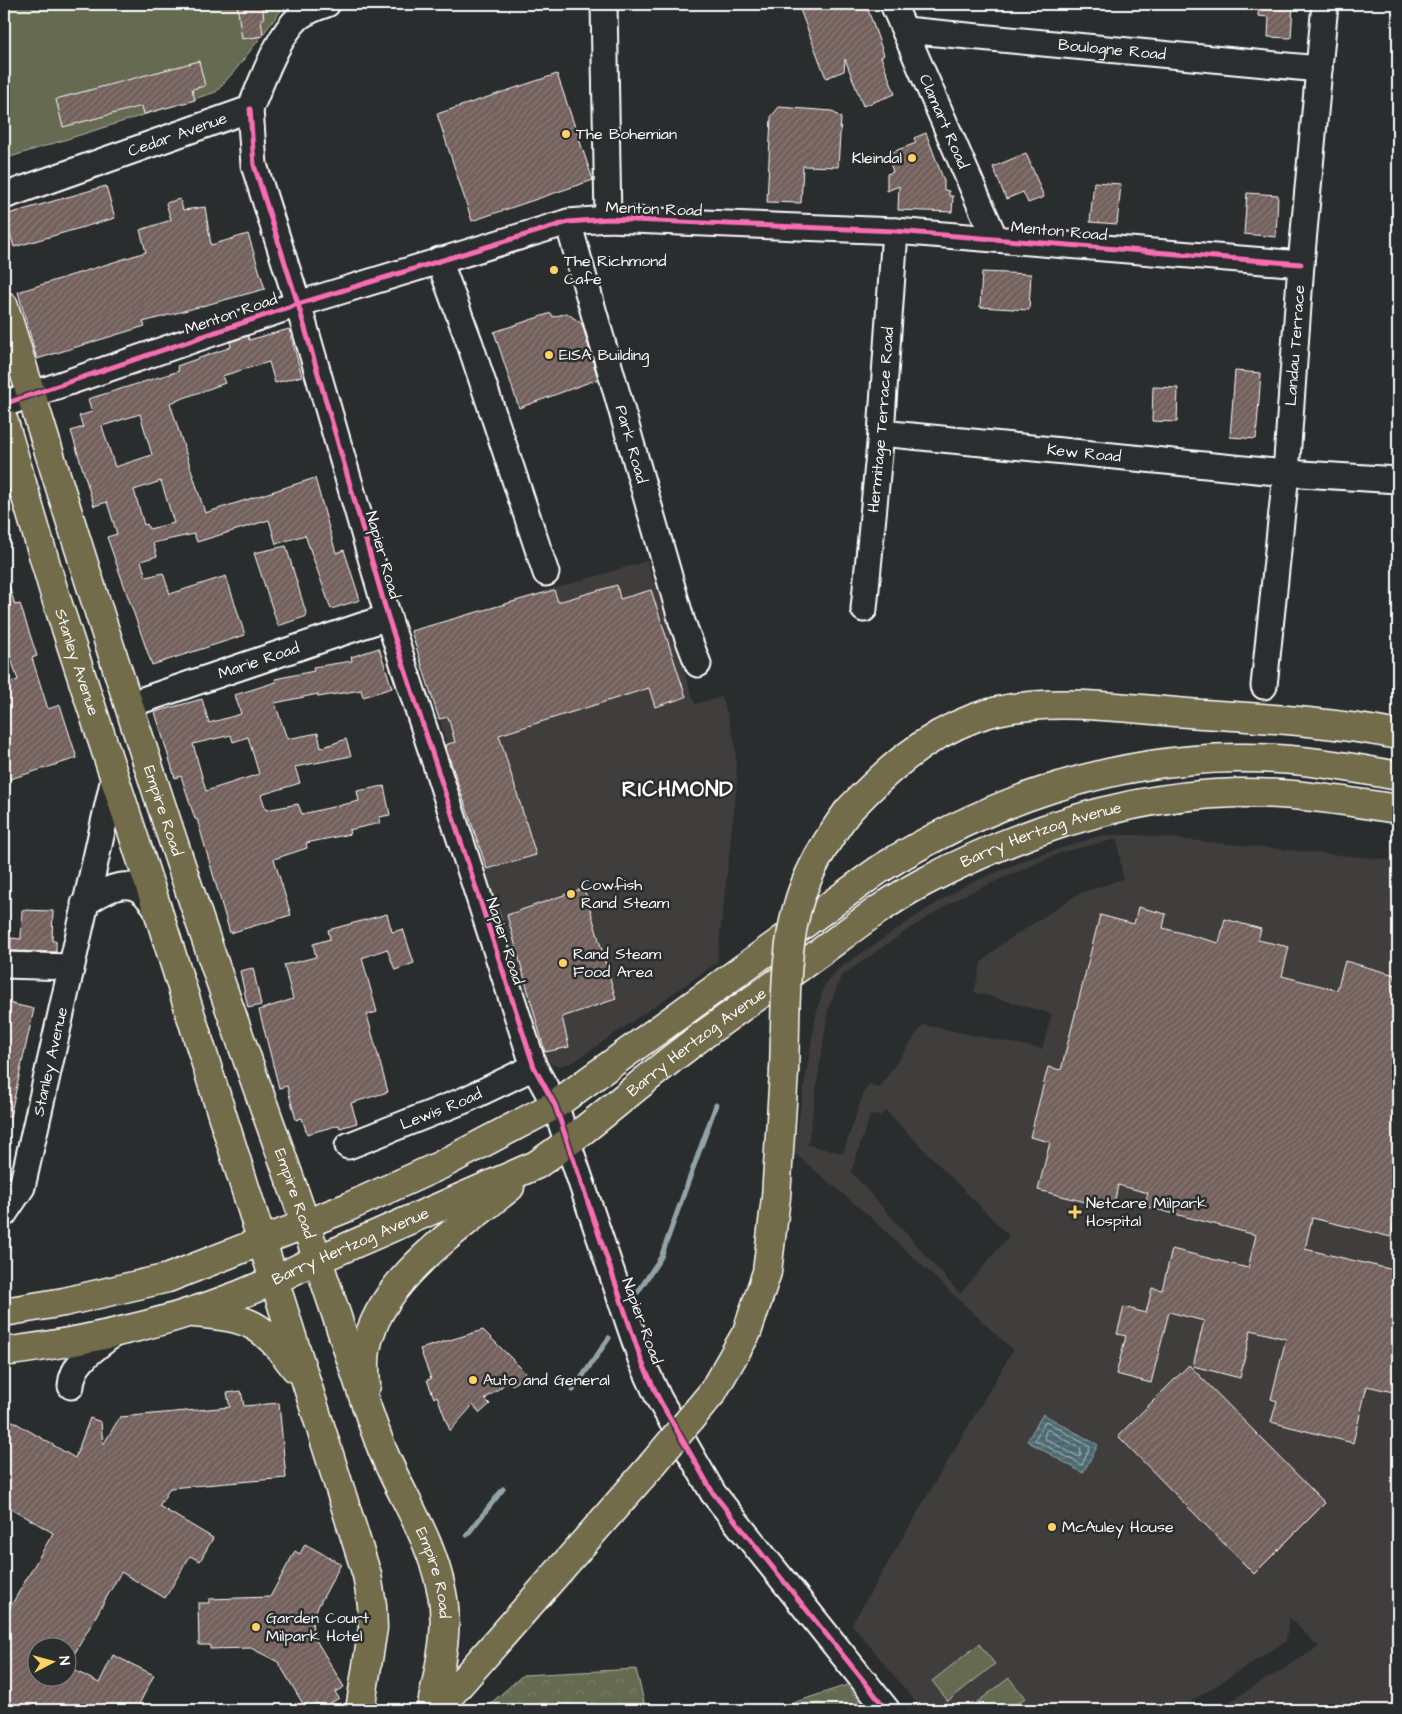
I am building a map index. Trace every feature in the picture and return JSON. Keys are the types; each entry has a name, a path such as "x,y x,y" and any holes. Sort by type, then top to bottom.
{"main road":[{"path":"4,306 128,705"},
{"name":"Stanley Avenue","path":"4,422 10,460 114,778"},
{"name":"Empire Road","path":"128,705 233,1020 305,1222 367,1409 384,1453 428,1543 443,1596 444,1642 431,1710"},
{"path":"437,1710 651,1466 712,1393 747,1332 767,1272 776,1197 792,928 800,898 811,869 826,842 848,811 882,774 911,752 949,729 975,717 1010,709 1066,706 1128,708 1348,727 1398,735"},
{"name":"Barry Hertzog Avenue","path":"4,1312 64,1302 168,1278 261,1242 305,1222 346,1208 441,1165 555,1105 880,868 921,843 1016,800 1061,785 1126,769 1197,760 1238,758 1290,760 1398,776"},
{"path":"114,778 157,908 367,1575 372,1605 373,1628 360,1710"},
{"name":"Barry Hertzog Avenue","path":"4,1352 70,1342 116,1332 186,1312 274,1281 536,1165 568,1144 686,1048 879,910 921,883 1047,827 1115,808 1181,797 1270,793 1398,809"},
{"path":"367,1409 366,1350 376,1321 389,1296 434,1250 536,1165"},
{"path":"186,1312 228,1316 253,1324 274,1340 305,1381"}],"street":[{"path":"250,109 292,24 301,16 327,4"},
{"path":"604,4 608,219"},
{"name":"Clamart Road","path":"893,4 995,239"},
{"name":"Landau Terrace","path":"1264,686 1286,473 1301,264 1325,4"},
{"name":"Boulogne Road","path":"905,30 1319,69"},
{"name":"Cedar Avenue","path":"4,196 250,109"},
{"name":"Napier Road","path":"250,109 254,165 298,304 388,617 534,1067 555,1105 642,1362 659,1399 685,1447 713,1493 887,1710"},
{"name":"Menton Road","path":"4,404 298,304 568,222 608,219 895,231 1301,264"},
{"name":"Park Road","path":"568,222 682,622 698,664"},
{"name":"Hermitage Terrace Road","path":"864,609 881,433 895,231"},
{"path":"439,260 470,344 546,573"},
{"name":"Kew Road","path":"881,433 906,438 940,439 1286,473 1398,480"},
{"name":"Marie Road","path":"128,705 388,617"},
{"name":"Stanley Avenue","path":"4,1214 70,967 114,778"},
{"path":"84,904 105,891 124,886 140,890 157,908"},
{"path":"4,965 70,967"},
{"name":"Lewis Road","path":"348,1146 465,1100 534,1067"},
{"path":"71,1386 72,1374 79,1363 116,1332"}],"shaded area":[{"path":"647,561 695,704 722,697 735,742 737,782 717,963 575,1061 561,1066 546,1063 537,1051 421,657 411,631"},
{"path":"1102,835 1139,835 1398,861 1398,1020 1383,1016 1395,975 1345,961 1337,990 1282,976 1289,947 1258,940 1261,928 1225,920 1219,943 1163,928 1138,908 1134,924 1100,915 1061,1070 1048,1067 1030,1137 1050,1142 1038,1190 1113,1208 1118,1185 1148,1193 1145,1207 1256,1235 1248,1268 1172,1249 1162,1289 1176,1293 1171,1313 1204,1321 1239,1378 1251,1330 1286,1339 1271,1399 1277,1401 1271,1422 1353,1443 1367,1386 1393,1392 1398,1372 1398,1710 1216,1710 1319,1647 1289,1617 1286,1641 1178,1710 922,1710 852,1624 1013,1350 868,1215 793,1152 816,1015 824,986 837,970 966,885 1028,859","holes":["1117,839 1123,879 1080,893 1002,944 981,963 974,992 1052,1014 1042,1049 923,1025 879,1088 869,1084 864,1092 843,1153 808,1145 828,1010 841,976 912,927 962,896 1062,852","886,1111 1009,1236 960,1294 851,1172 870,1115 879,1116"]},
{"path":"1398,1206 1398,1271 1305,1249 1312,1218 1391,1237"}],"green space":[{"path":"4,4 286,4 216,92 4,159"},
{"path":"979,1644 995,1664 948,1701 932,1681"},
{"path":"636,1669 646,1710 483,1710 523,1675"},
{"path":"1009,1678 1025,1698 1009,1710 967,1710"},
{"path":"847,1685 867,1710 772,1710"}],"water":[{"path":"1043,1414 1098,1445 1083,1473 1027,1441"}],"building":[{"path":"237,4 262,4 264,19 261,19 263,36 242,39"},
{"path":"807,4 866,4 884,55 881,57 895,94 863,106 845,59 844,71 826,78 799,7"},
{"path":"1259,4 1293,5 1291,38 1268,37 1269,17 1258,16"},
{"path":"199,61 205,86 192,89 195,100 144,114 142,106 63,127 56,99"},
{"path":"557,74 593,180 472,221 437,114"},
{"path":"779,107 832,111 841,118 838,167 803,166 801,203 767,202 771,117"},
{"path":"926,133 944,181 944,190 949,191 949,196 953,196 952,212 898,210 899,186 887,191 887,174 893,172 887,154 916,143 914,138"},
{"path":"1026,153 1044,197 1028,203 1023,192 1006,199 993,167"},
{"path":"1094,182 1121,184 1117,224 1090,222"},
{"path":"106,186 115,218 14,247 5,215"},
{"path":"1247,193 1278,195 1276,237 1244,234"},
{"path":"180,199 183,210 205,207 211,245 248,234 265,289 143,322 145,326 37,359 18,292 146,252 140,230 171,220 166,203"},
{"path":"982,272 1031,274 1029,310 980,307"},
{"name":"EISA Building","path":"551,313 553,317 567,313 582,324 598,379 519,408 494,332"},
{"path":"289,329 302,376 275,383 269,362 222,376 225,383 170,403 205,513 315,478 336,553 344,550 360,600 331,609 305,535 276,544 269,520 197,542 194,534 153,543 157,556 141,561 146,577 163,573 170,594 226,576 245,635 152,665 107,537 117,534 107,502 94,506 71,431 83,427 79,416 92,412 88,399 179,371 177,366 231,347 230,342 248,336 249,340","holes":["140,414 152,455 115,467 102,426","161,481 174,523 149,529 147,524 144,525 134,490"]},
{"path":"1235,371 1261,373 1256,439 1230,437"},
{"path":"1153,387 1178,388 1177,422 1152,421"},
{"path":"286,546 307,616 278,626 254,553"},
{"path":"4,579 7,579 15,605 20,604 37,656 32,658 48,709 60,705 77,758 4,781 4,685 18,680 4,637"},
{"path":"617,585 620,599 651,590 686,697 655,707 649,688 499,735 536,855 487,869 445,745 455,742 448,717 439,719 411,631 554,590 558,602"},
{"path":"379,648 392,688 363,697 361,690 318,697 318,694 275,703 287,739 318,733 321,748 346,739 351,756 295,767 300,783 261,795 266,810 298,804 302,814 359,801 357,791 384,786 390,815 379,817 380,823 349,830 350,834 306,843 307,848 274,859 291,915 230,933 197,819 195,819 181,776 175,778 155,712 202,699 209,723 241,714 235,695 276,682 275,679 314,671 313,667 352,661 351,657","holes":["231,735 233,742 248,737 259,774 206,791 193,744"]},
{"name":"Rand Steam Food Area","path":"584,888 616,999 562,1017 569,1047 545,1052 507,915"},
{"name":"Netcare Milpark Hospital","path":"1138,907 1166,914 1163,928 1219,943 1225,919 1261,929 1258,940 1289,947 1282,976 1337,990 1345,961 1395,975 1392,985 1398,986 1398,1206 1391,1237 1312,1218 1305,1249 1398,1271 1398,1372 1393,1392 1367,1386 1353,1443 1271,1422 1277,1401 1271,1399 1286,1339 1251,1330 1240,1378 1193,1366 1204,1321 1169,1312 1151,1383 1116,1374 1126,1336 1117,1334 1124,1307 1146,1313 1152,1288 1162,1290 1172,1249 1248,1268 1256,1235 1144,1206 1148,1193 1118,1185 1113,1209 1038,1190 1050,1142 1030,1137 1048,1067 1061,1070 1100,915 1134,924"},
{"path":"22,910 53,911 52,941 56,941 56,952 11,951 11,938 21,939"},
{"path":"387,914 392,932 403,929 414,963 395,970 387,949 362,958 377,1012 367,1015 388,1092 351,1103 357,1123 340,1128 339,1125 307,1134 302,1118 296,1120 287,1086 279,1088 259,1010 293,999 284,965 316,957 313,944 330,939 328,930"},
{"path":"253,968 261,1005 248,1008 240,971"},
{"path":"4,1002 34,1009 10,1117 4,1116"},
{"name":"Auto and General","path":"483,1330 527,1374 512,1385 509,1381 485,1399 490,1404 480,1413 473,1405 450,1431 437,1396 434,1398 427,1380 431,1379 420,1349"},
{"path":"1189,1365 1325,1503 1254,1574 1118,1436"},
{"path":"241,1391 244,1406 279,1403 286,1478 170,1488 159,1506 213,1538 200,1561 190,1556 165,1598 121,1572 78,1647 78,1636 28,1636 28,1686 78,1686 78,1672 99,1683 113,1655 154,1675 136,1710 4,1710 4,1618 53,1533 4,1504 4,1416 75,1458 90,1418 101,1422 103,1445 120,1417 230,1407 227,1393"},
{"name":"Garden Court Milpark Hotel","path":"305,1544 341,1564 312,1618 313,1635 344,1687 335,1692 339,1698 321,1709 317,1703 306,1709 278,1662 251,1648 210,1649 210,1645 199,1645 198,1603 209,1603 209,1599 270,1597 295,1551 300,1554"}],"waterway":[{"path":"638,1292 661,1257 716,1105"},
{"path":"573,1390 609,1338"},
{"path":"467,1535 503,1489"}],"cycle path":[{"path":"250,109 254,165 298,304 388,617 534,1067 555,1105 642,1362 659,1399 713,1493 887,1710"},
{"path":"4,404 298,304 568,222 608,219 895,231 1301,264"}],"place":[{"name":"The Bohemian","path":"566,134"},
{"name":"Kleindal","path":"912,158"},
{"name":"The Richmond Cafe","path":"554,270"},
{"name":"EISA Building","path":"549,355"},
{"name":"Cowfish Rand Steam","path":"571,894"},
{"name":"Rand Steam Food Area","path":"563,963"},
{"name":"Netcare Milpark Hospital","path":"1075,1212"},
{"name":"Auto and General","path":"473,1380"},
{"name":"McAuley House","path":"1052,1527"},
{"name":"Garden Court Milpark Hotel","path":"256,1627"}],"district":[{"name":"RICHMOND","path":"678,789"}]}
